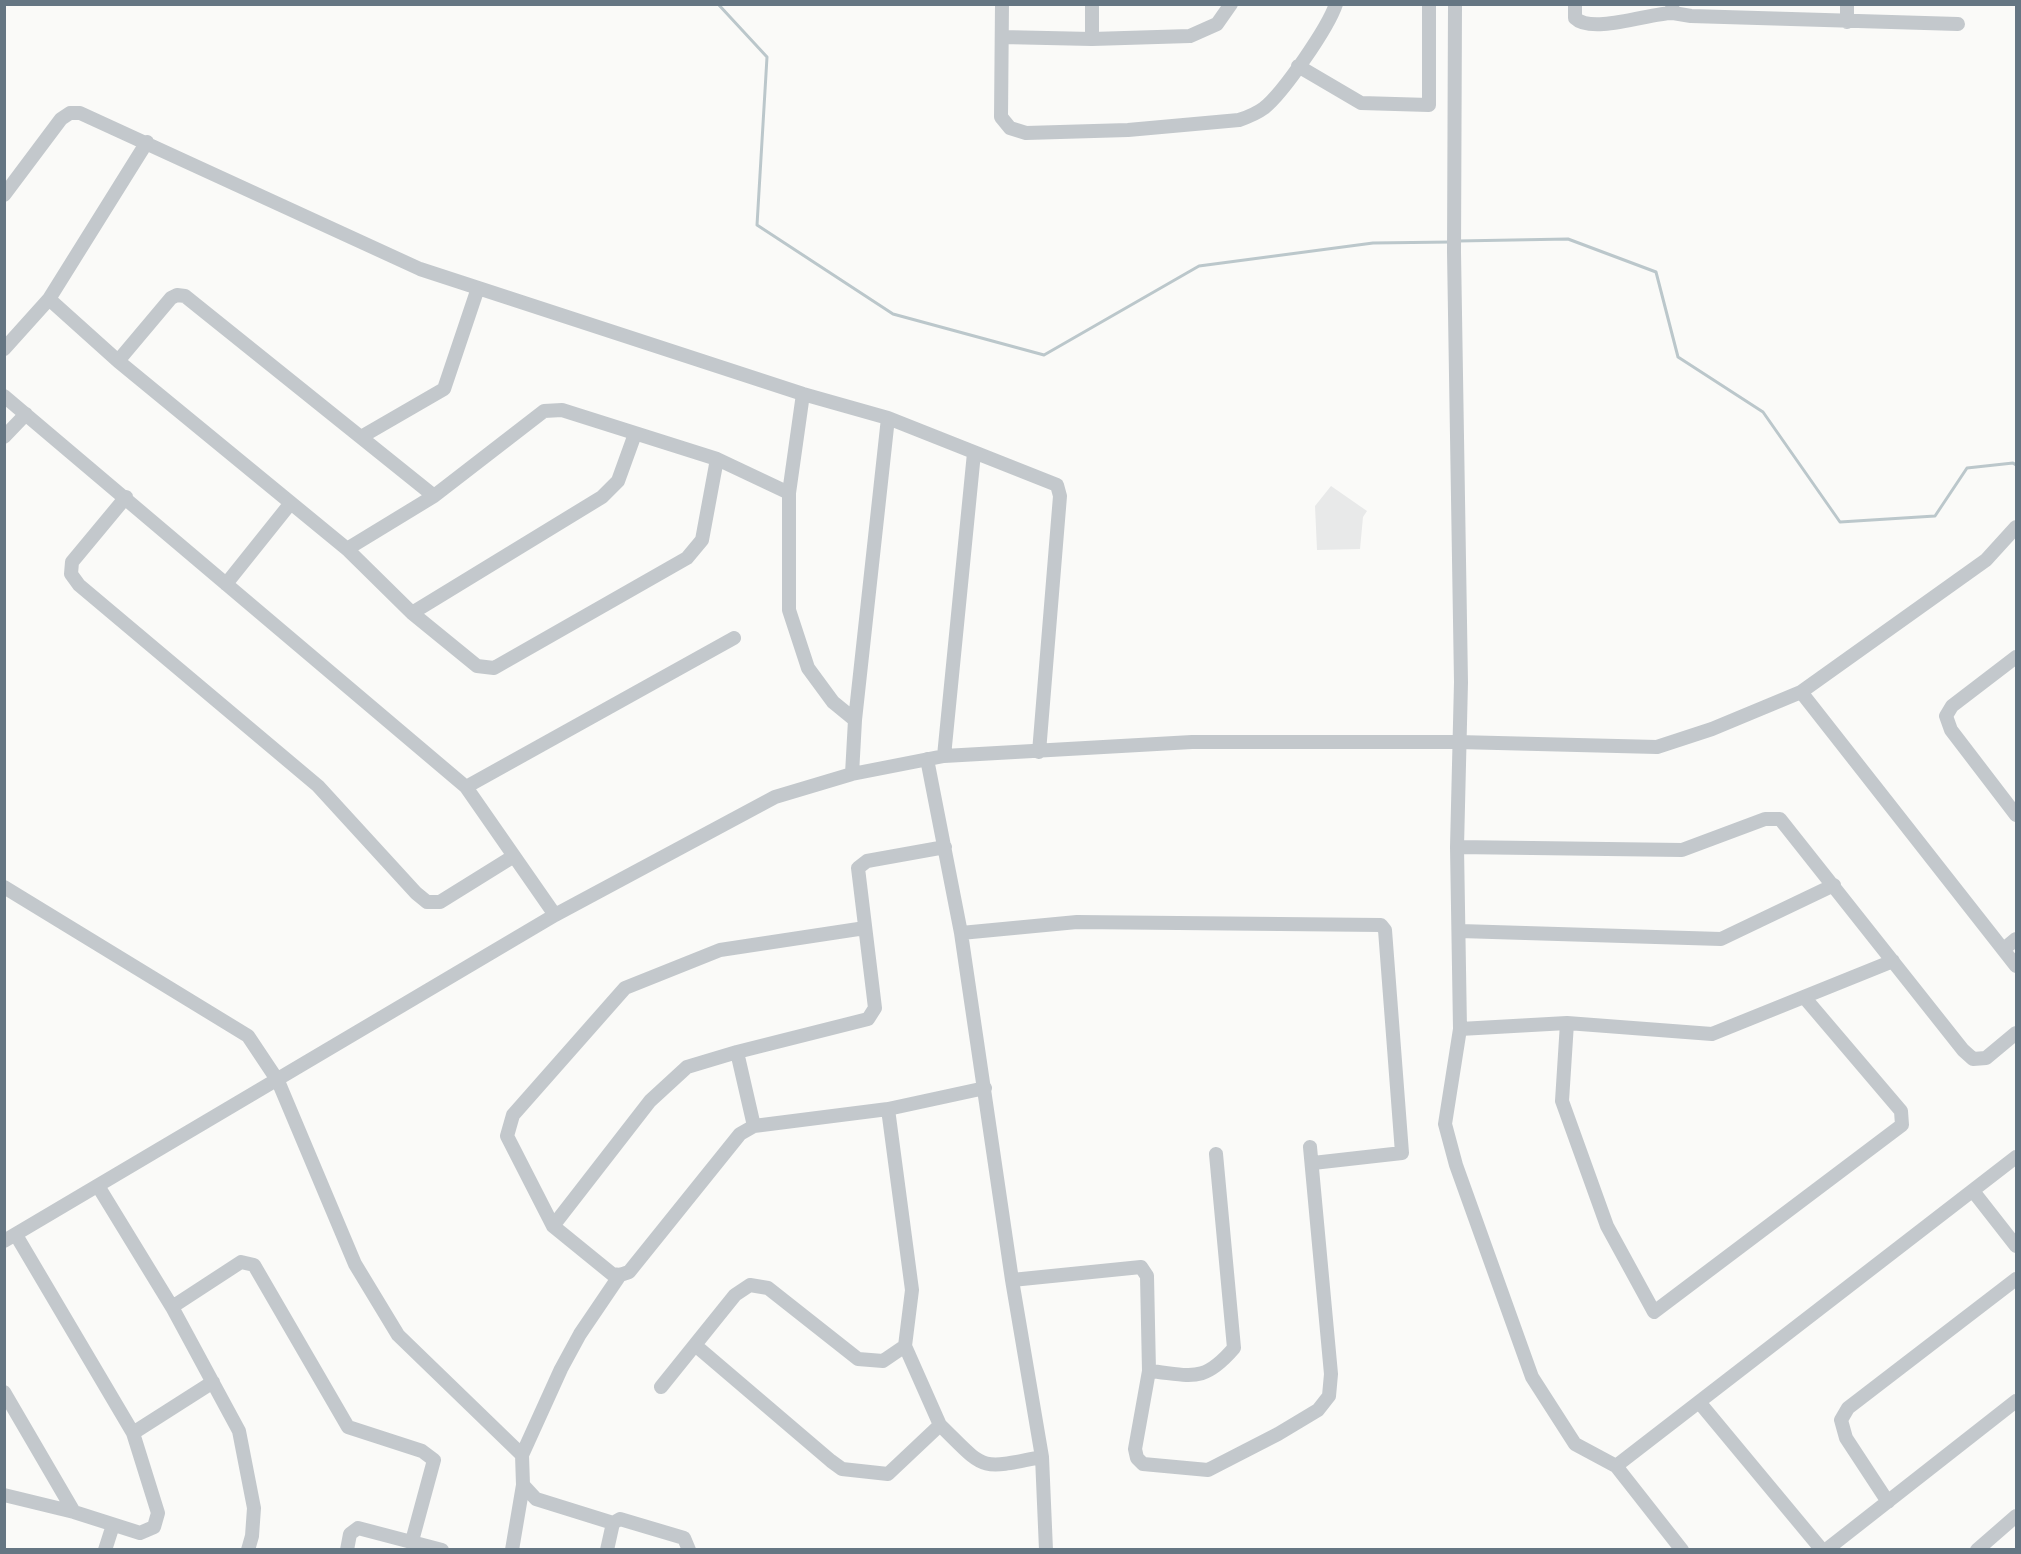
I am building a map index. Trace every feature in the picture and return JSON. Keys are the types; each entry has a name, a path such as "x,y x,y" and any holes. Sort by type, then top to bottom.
{"street":[{"path":"1002,4 1001,117 1011,128 1026,133 1128,130 1239,120 1254,115 1266,106 1298,66 1336,4"},
{"path":"1092,4 1092,39"},
{"path":"1002,37 1092,39 1190,36 1217,24 1231,4"},
{"path":"1429,105 1430,4"},
{"path":"1455,4 1454,252 1461,682 1457,847 1460,1029 1445,1124 1456,1165 1532,1377 1575,1444 1616,1466 1682,1550"},
{"path":"1575,4 1575,18 1583,22 1622,22 1672,9 1691,16 1757,12 1847,22 1958,24"},
{"path":"1847,4 1847,22"},
{"path":"1298,66 1361,103 1455,106"},
{"path":"4,195 61,119 70,113 80,113 420,269 803,394 888,418 1057,485 1060,496 1039,752"},
{"path":"4,349 49,299 147,142"},
{"path":"361,438 444,389 478,288"},
{"path":"118,361 171,298 185,296 434,496"},
{"path":"49,299 118,361 347,549 412,613 477,666 494,668 695,551 702,540 717,459"},
{"path":"803,394 789,493 789,610 807,668 833,702 855,720"},
{"path":"4,396 126,497 466,788 555,915"},
{"path":"347,549 434,496 544,411 562,410 717,459 789,493"},
{"path":"4,437 26,414"},
{"path":"852,774 855,720 888,418"},
{"path":"412,613 602,497 618,481 635,434"},
{"path":"944,756 974,453"},
{"path":"126,497 72,562 71,574 79,585 318,786 416,893 427,902 440,902 514,856"},
{"path":"226,584 290,504"},
{"path":"4,1495 74,1512 140,1533 154,1527 158,1513 133,1433 10,1238 555,915 775,797 852,774 944,756 1192,742 1458,742 1657,747 1712,729 1801,693 1986,560 2016,527"},
{"path":"466,788 734,638"},
{"path":"2015,661 1952,706 1946,716 1951,730 2016,815"},
{"path":"1801,693 2016,966"},
{"path":"927,759 961,933 1012,1280 1042,1457 1046,1550"},
{"path":"1457,847 1682,850 1772,818 1780,819 1963,1050 1973,1059 1986,1058 2016,1033"},
{"path":"553,1227 650,1101 687,1067 868,1019 875,1008 858,868 867,861 945,847"},
{"path":"1460,931 1721,939 1834,885"},
{"path":"4,886 248,1036 278,1081 355,1264 398,1335 522,1455"},
{"path":"961,933 1077,922 1381,925 1385,930 1402,1153 1313,1163"},
{"path":"865,928 720,950 625,988 513,1115 508,1125 507,1136 553,1227 612,1274 620,1275 629,1272 740,1134 754,1126 888,1109 984,1088"},
{"path":"2004,949 2016,939"},
{"path":"1460,1029 1567,1023 1712,1034 1893,961"},
{"path":"1567,1023 1562,1101 1607,1226 1654,1312 1902,1125 1901,1111 1804,997"},
{"path":"737,1052 754,1126"},
{"path":"888,1109 912,1290 905,1346 940,1425 976,1460 994,1467 1042,1457"},
{"path":"1012,1280 1141,1267 1147,1276 1149,1371 1135,1449 1137,1458 1143,1464 1208,1470 1278,1434 1318,1410 1329,1396 1331,1374 1310,1147"},
{"path":"1149,1371 1198,1376 1218,1367 1234,1348 1216,1154"},
{"path":"1616,1466 2016,1157"},
{"path":"98,1186 172,1307 238,1431 254,1508 252,1536 248,1550"},
{"path":"1973,1191 2016,1246"},
{"path":"172,1307 241,1262 254,1265 348,1427 422,1451 434,1460 412,1541"},
{"path":"512,1550 523,1485 522,1455 561,1369 580,1334 620,1275"},
{"path":"1888,1502 1845,1438 1841,1420 1848,1408 2016,1279"},
{"path":"661,1387 735,1295 750,1285 768,1288 858,1359 883,1361 905,1346"},
{"path":"695,1345 842,1469 888,1474 940,1425"},
{"path":"133,1433 213,1382"},
{"path":"4,1392 74,1512"},
{"path":"1699,1402 1824,1550 2016,1401"},
{"path":"523,1485 536,1499 613,1523 620,1519 684,1538 689,1550"},
{"path":"1977,1550 2016,1516"},
{"path":"607,1550 613,1523"},
{"path":"105,1550 113,1525"},
{"path":"347,1550 350,1534 358,1528 442,1550"}],"shaded area":[{"path":"1331,486 1367,511 1363,517 1360,549 1317,550 1315,506"}],"waterway":[{"path":"718,4 767,57 757,225 893,314 1044,355 1199,266 1373,243 1451,242"},
{"path":"1458,241 1568,239 1656,272 1678,357 1763,412 1840,522 1935,516 1967,468 2013,463 2016,465"}]}
